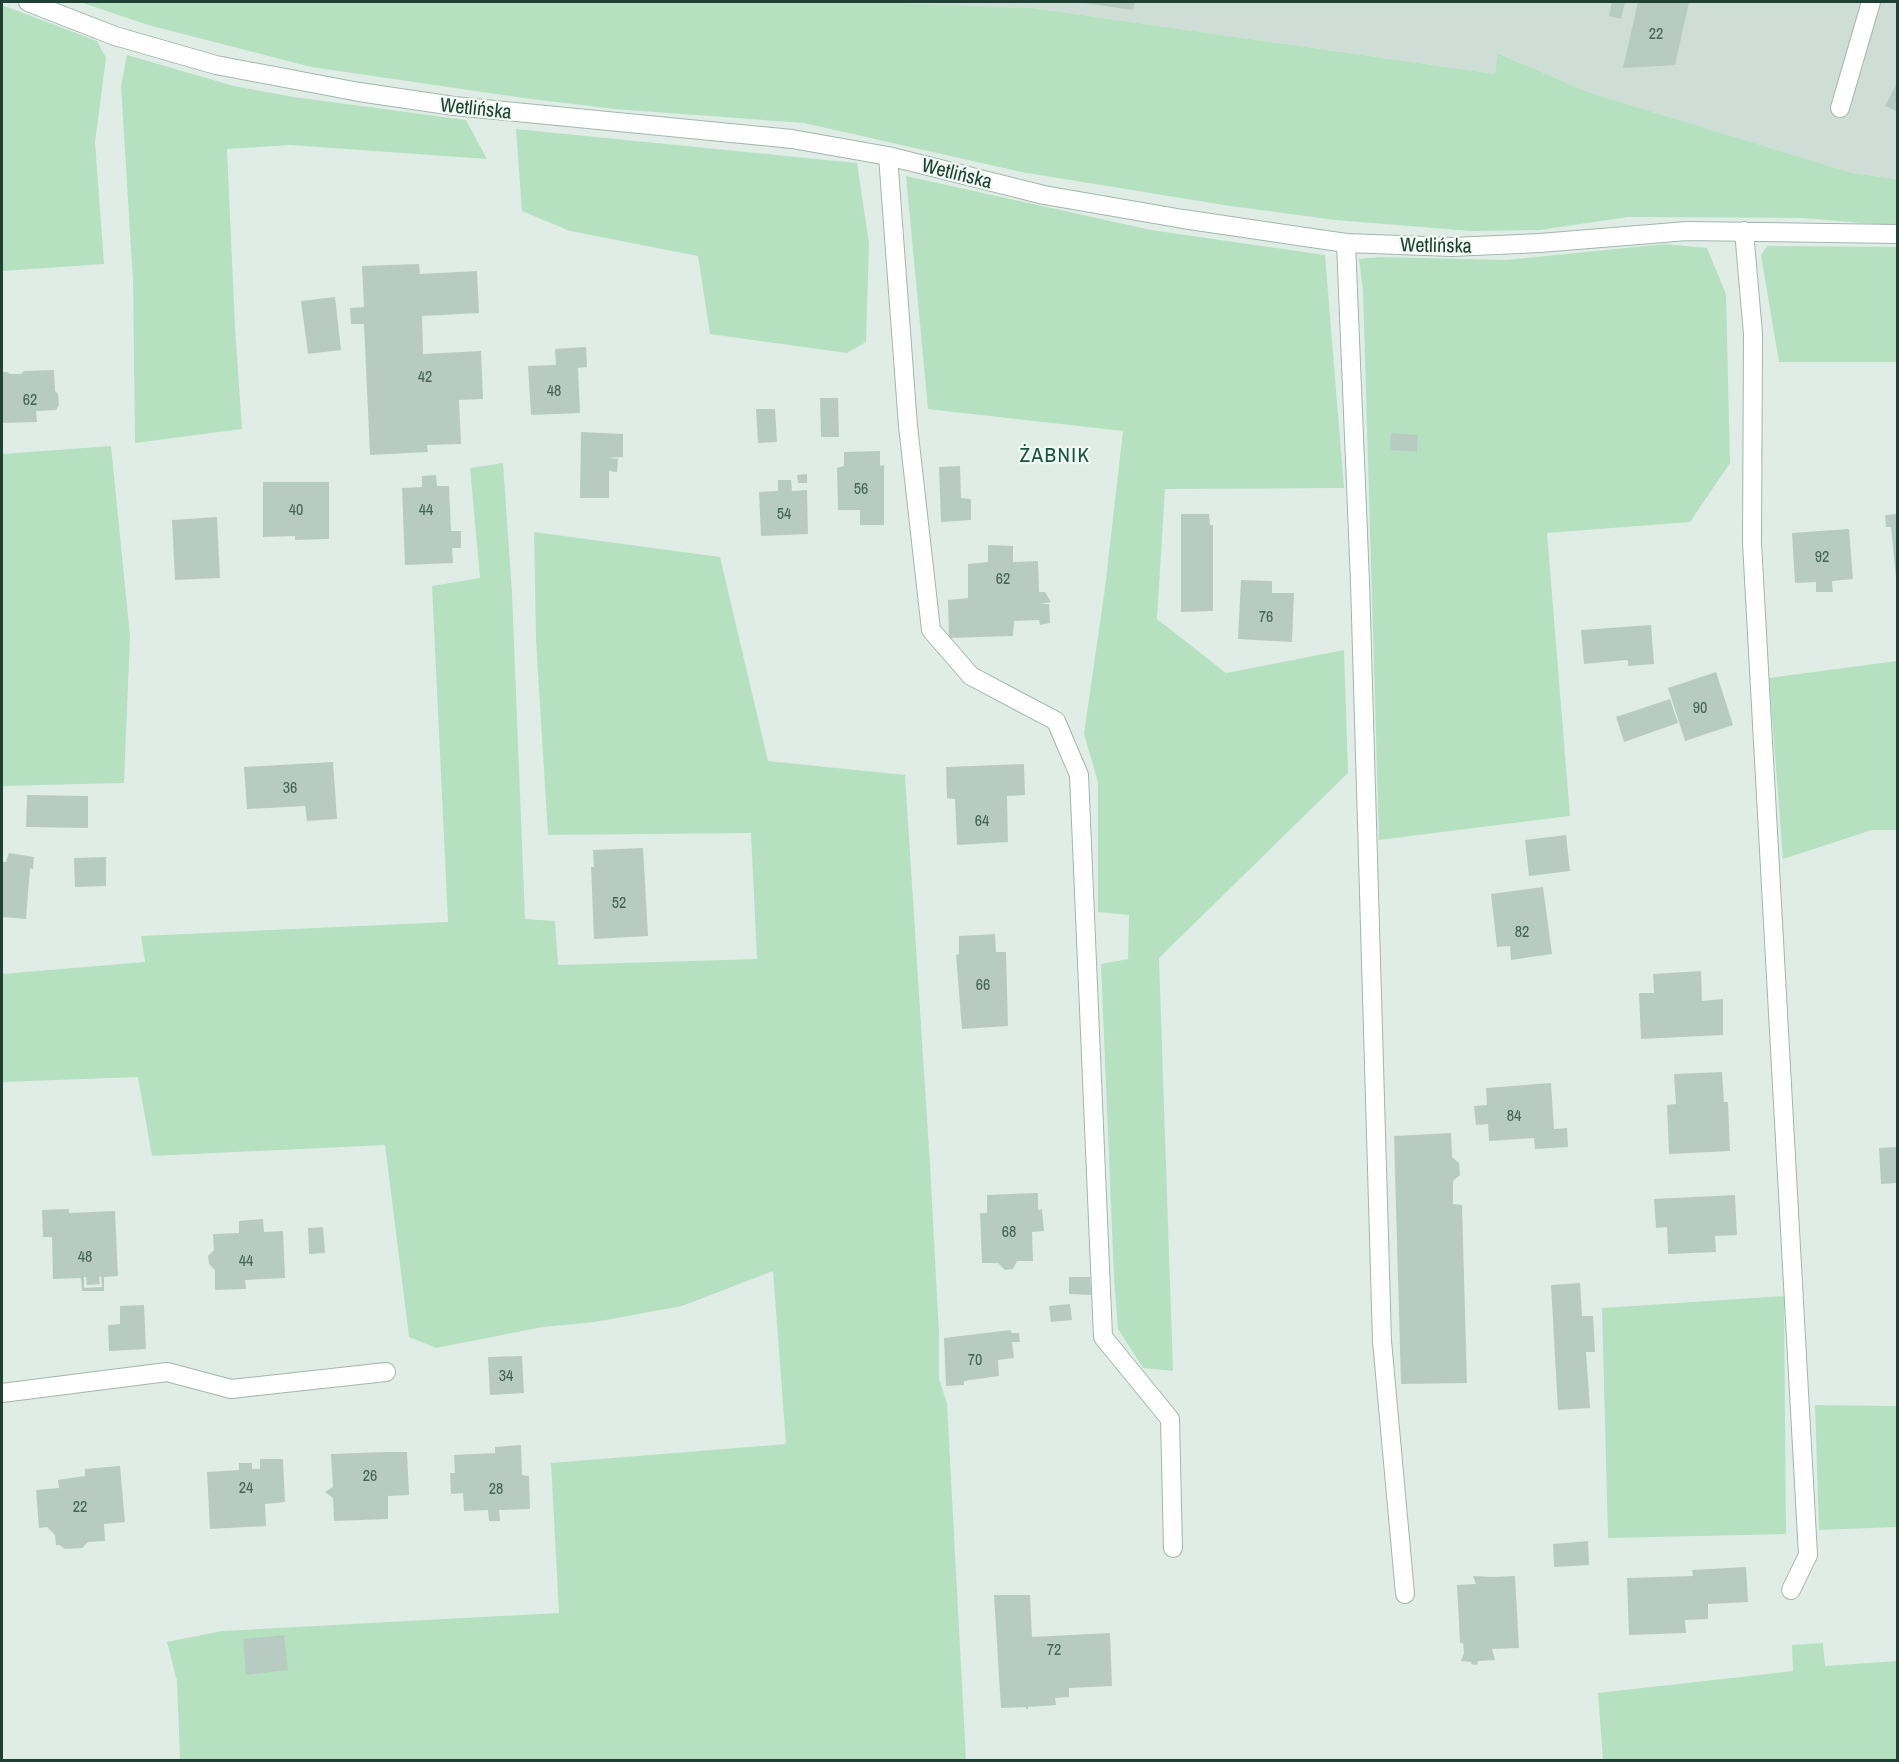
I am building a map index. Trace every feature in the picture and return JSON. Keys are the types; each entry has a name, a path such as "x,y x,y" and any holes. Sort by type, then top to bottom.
{"street":[{"name":"Wetlińska","path":"28,2 115,36 216,65 359,92 454,106 792,139 888,156 1044,195 1183,219 1346,243 1452,247 1540,243 1687,231 1898,234"},
{"path":"1840,108 1871,2"},
{"path":"888,156 908,426 931,630 971,676 1056,721 1079,775 1103,1337 1170,1419 1173,1548"},
{"path":"1744,231 1753,334 1752,543 1808,1555 1791,1590"},
{"path":"1346,243 1360,582 1382,1341 1405,1594"},
{"path":"2,1393 166,1372 231,1389 386,1372"}],"shaded area":[{"path":"875,2 1897,2 1897,179 1852,173 1588,92 1499,53 1495,74 1033,8"}],"green space":[{"path":"80,2 875,2 1033,8 1495,74 1498,53 1588,92 1852,173 1897,179 1897,226 1803,218 1628,217 1540,230 1471,231 1335,220 1230,206 1021,172 804,123 614,109 311,67 148,25"},
{"path":"2,5 97,41 106,58 95,142 104,264 2,271"},
{"path":"127,55 234,86 294,97 466,120 487,159 290,145 227,149 242,429 135,443 133,281 121,86"},
{"path":"516,129 857,163 869,243 866,342 847,353 710,334 698,256 570,231 522,211"},
{"path":"906,176 1151,230 1325,255 1344,488 1165,489 1157,619 1226,673 1344,650 1348,773 1159,958 1173,1371 1143,1368 1118,1329 1101,964 1128,959 1129,915 1098,912 1098,782 1084,734 1105,588 1123,431 928,409"},
{"path":"1665,244 1707,248 1726,294 1730,463 1690,522 1547,533 1570,816 1379,840 1363,291 1359,259 1380,257 1507,260"},
{"path":"1767,246 1897,247 1897,362 1779,362 1761,255"},
{"path":"111,446 130,636 124,783 2,786 2,454"},
{"path":"503,463 512,593 525,919 555,921 558,965 757,959 751,833 548,835 536,640 534,532 720,557 768,761 905,775 930,1165 939,1333 939,1379 947,1403 966,1760 180,1760 177,1681 167,1642 222,1631 559,1613 551,1463 786,1444 773,1271 682,1306 595,1322 543,1327 436,1348 409,1337 385,1145 152,1156 138,1077 2,1082 2,974 145,962 141,936 448,922 432,586 480,578 470,468"},
{"path":"1897,661 1897,830 1872,830 1783,859 1769,678"},
{"path":"1784,1296 1786,1534 1608,1538 1602,1308"},
{"path":"1815,1405 1897,1406 1897,1527 1819,1530"},
{"path":"1823,1643 1825,1666 1897,1661 1897,1760 1603,1760 1598,1693 1793,1671 1792,1645"}],"building":[{"path":"1084,2 1135,2 1133,10"},
{"path":"1612,2 1625,2 1621,19 1609,16"},
{"path":"1638,2 1689,2 1675,65 1623,68"},
{"path":"1898,81 1898,112 1885,106"},
{"path":"419,264 420,274 477,271 479,313 422,316 423,354 481,351 483,399 459,400 461,444 427,445 428,452 370,455 364,324 351,324 350,308 364,307 362,266"},
{"path":"335,297 341,350 308,354 301,301"},
{"path":"586,347 587,367 578,368 580,413 531,415 528,366 556,365 555,349"},
{"path":"54,370 55,391 58,394 59,405 56,410 36,411 37,422 2,423 2,372 21,374 24,371"},
{"path":"820,398 838,398 839,437 821,437"},
{"path":"756,409 775,409 777,442 758,443"},
{"path":"581,432 623,434 623,457 608,458 618,459 617,472 609,471 609,498 580,498"},
{"path":"1391,433 1418,435 1417,452 1390,450"},
{"path":"880,451 880,466 884,465 884,525 860,525 860,510 838,510 837,468 844,466 844,452"},
{"path":"960,466 961,498 971,499 971,520 941,522 939,467"},
{"path":"807,474 807,483 798,483 797,475"},
{"path":"436,475 437,486 449,486 451,531 461,531 461,548 452,548 453,563 405,565 402,488 422,487 422,476"},
{"path":"778,480 791,480 792,491 807,490 808,534 761,536 759,492 778,491"},
{"path":"263,482 329,482 329,539 295,540 295,536 263,537"},
{"path":"1181,514 1209,514 1210,525 1213,525 1213,611 1181,612"},
{"path":"1898,514 1898,577 1896,577 1891,527 1886,527 1885,515"},
{"path":"217,517 220,578 175,580 172,520"},
{"path":"1849,529 1853,579 1832,581 1833,592 1816,592 1816,582 1795,583 1792,533"},
{"path":"988,545 1013,546 1013,562 1038,561 1039,592 1045,592 1051,602 1039,604 1049,604 1050,623 1040,625 1039,620 1014,621 1013,636 949,638 948,600 968,598 968,564 988,562"},
{"path":"1241,580 1272,581 1272,593 1294,593 1292,642 1238,639"},
{"path":"1651,625 1654,664 1628,666 1626,660 1584,664 1581,630"},
{"path":"1716,672 1733,725 1685,741 1668,688"},
{"path":"1670,699 1678,723 1624,742 1616,717"},
{"path":"333,762 337,819 307,821 305,806 247,809 244,767"},
{"path":"1024,764 1025,795 1007,796 1008,842 957,845 955,799 947,798 946,767"},
{"path":"27,795 88,796 88,828 26,827"},
{"path":"1566,835 1570,871 1529,876 1525,840"},
{"path":"643,848 648,936 594,939 591,867 594,867 593,850"},
{"path":"9,853 34,857 33,869 30,868 26,919 2,917 2,862 6,862"},
{"path":"106,857 106,886 75,887 74,858"},
{"path":"1543,887 1552,954 1511,960 1510,946 1497,947 1491,894"},
{"path":"995,934 996,952 1006,952 1008,1026 962,1029 956,955 959,954 959,936"},
{"path":"1701,971 1702,1001 1723,999 1723,1035 1641,1039 1639,993 1654,993 1653,974"},
{"path":"1722,1072 1724,1102 1728,1102 1730,1151 1669,1154 1667,1105 1676,1104 1674,1074"},
{"path":"1551,1083 1554,1129 1567,1128 1568,1147 1535,1149 1534,1138 1489,1141 1488,1124 1476,1125 1474,1106 1487,1105 1486,1088"},
{"path":"1451,1133 1452,1157 1459,1163 1460,1175 1453,1181 1453,1204 1462,1205 1467,1383 1401,1384 1394,1136"},
{"path":"1898,1147 1898,1183 1881,1184 1879,1148"},
{"path":"1038,1193 1038,1210 1042,1209 1044,1231 1032,1232 1033,1261 1017,1261 1013,1269 1005,1270 998,1263 982,1263 980,1213 987,1213 987,1195"},
{"path":"1735,1195 1737,1235 1715,1236 1716,1252 1668,1254 1667,1227 1656,1228 1654,1199"},
{"path":"69,1209 69,1213 115,1211 118,1276 104,1277 104,1291 82,1291 81,1278 53,1279 52,1237 43,1237 42,1210","holes":["101,1276 102,1287 84,1288 84,1277 86,1277 87,1285 100,1284 99,1277"]},
{"path":"263,1219 264,1232 283,1231 285,1278 245,1280 246,1289 215,1290 215,1270 209,1264 208,1256 214,1250 213,1234 239,1233 239,1221"},
{"path":"323,1227 325,1253 309,1254 308,1228"},
{"path":"1069,1277 1090,1277 1091,1295 1069,1294"},
{"path":"1580,1283 1582,1316 1593,1316 1595,1352 1586,1352 1590,1408 1558,1410 1551,1285"},
{"path":"1070,1304 1072,1320 1051,1322 1049,1306"},
{"path":"144,1305 146,1349 109,1351 108,1325 120,1324 120,1306"},
{"path":"1010,1330 1012,1333 1019,1333 1020,1342 1012,1342 1014,1358 998,1360 999,1376 964,1381 964,1385 946,1386 944,1338"},
{"path":"522,1356 524,1393 490,1395 488,1357"},
{"path":"521,1445 522,1475 529,1476 530,1509 499,1510 500,1521 489,1521 488,1510 464,1511 463,1493 451,1494 450,1473 455,1473 454,1455 495,1453 495,1447"},
{"path":"407,1452 409,1495 388,1496 388,1519 334,1521 333,1498 325,1492 333,1487 331,1454"},
{"path":"260,1459 283,1459 285,1502 265,1504 266,1526 210,1529 207,1472 239,1470 239,1463 252,1463 252,1469 260,1469"},
{"path":"120,1466 125,1522 104,1524 105,1541 88,1542 82,1548 65,1549 56,1545 55,1535 47,1527 39,1528 36,1490 59,1488 58,1480 85,1476 85,1469"},
{"path":"1588,1541 1589,1565 1554,1567 1553,1544"},
{"path":"1746,1567 1748,1602 1708,1604 1708,1619 1685,1620 1686,1633 1629,1635 1627,1578 1693,1576 1692,1570"},
{"path":"1473,1576 1515,1576 1519,1648 1492,1649 1495,1660 1478,1661 1477,1665 1461,1661 1464,1653 1463,1643 1460,1643 1457,1585 1476,1584"},
{"path":"994,1595 1030,1595 1032,1637 1110,1633 1112,1686 1069,1688 1069,1697 1055,1698 1056,1705 1028,1707 1028,1710 1025,1707 1001,1708"},
{"path":"284,1635 288,1670 246,1675 243,1639"}],"district":[{"name":"ŻABNIK","path":"1055,455"}]}
